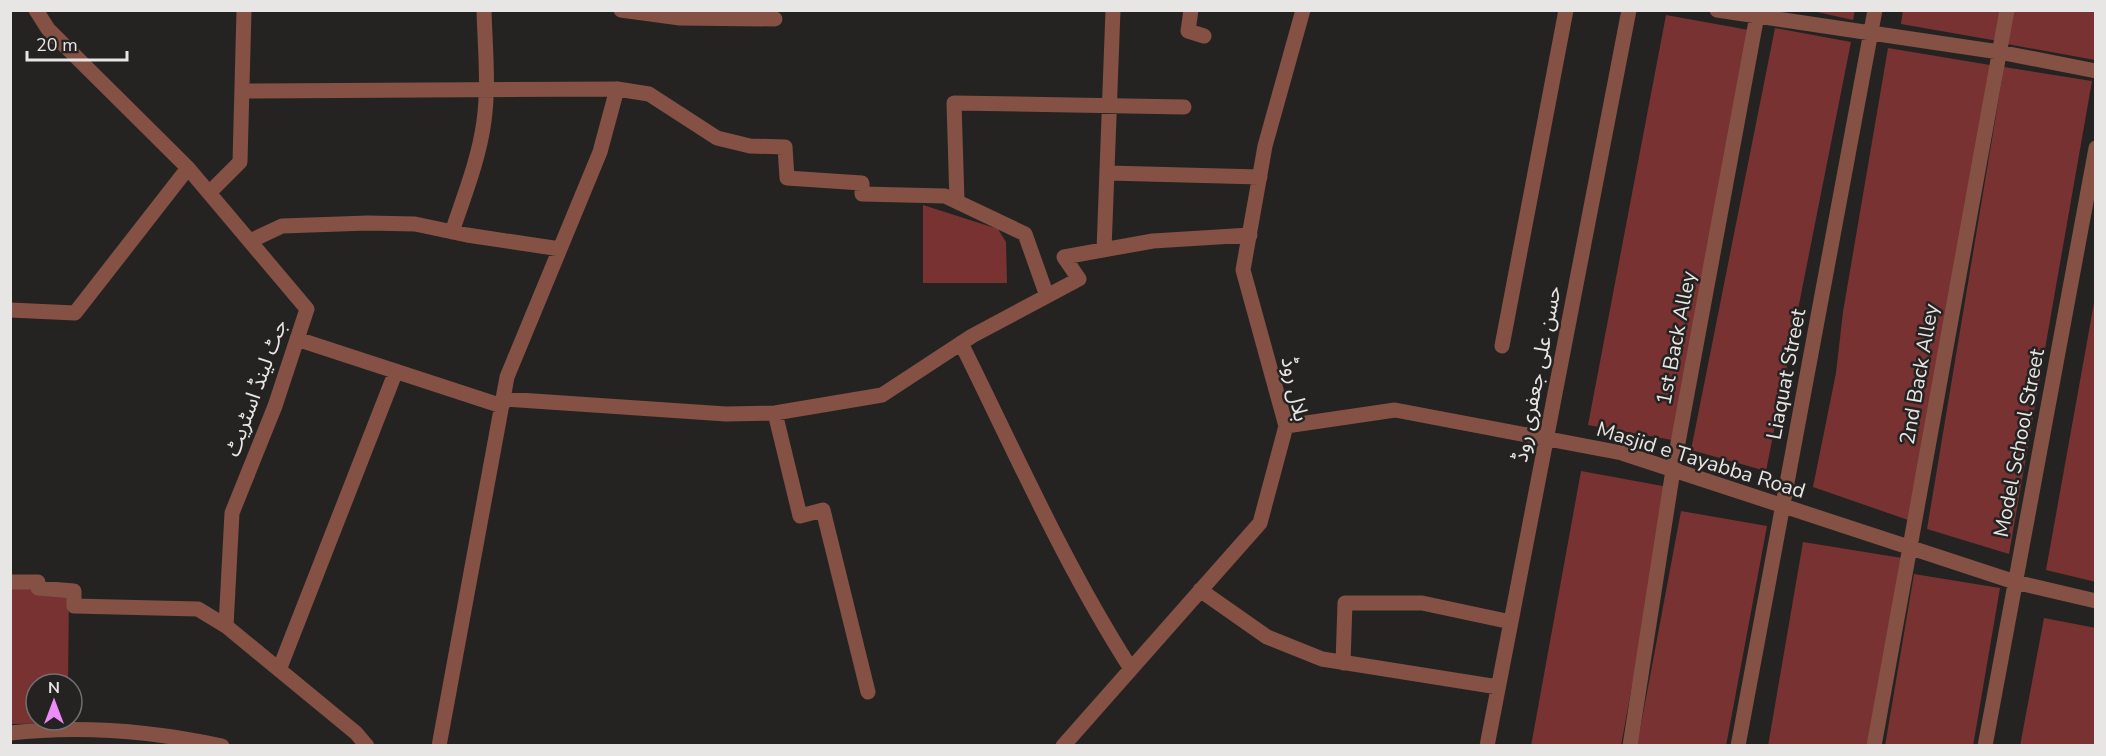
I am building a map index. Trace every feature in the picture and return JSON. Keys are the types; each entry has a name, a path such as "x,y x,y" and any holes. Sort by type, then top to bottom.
{"street":[{"name":"جٹ لینڈ اسٹریٹ","path":"36,10 48,29 188,168 307,309 275,406 232,513 226,626"},
{"path":"209,193 240,162 244,10"},
{"path":"452,232 479,152 487,90 484,10"},
{"path":"621,10 680,18 775,19"},
{"path":"1104,250 1113,10"},
{"path":"1191,10 1188,31 1204,36"},
{"name":"بلال روڈ","path":"1063,746 1260,523 1286,426 1243,270 1265,146 1303,10"},
{"path":"1502,346 1566,10"},
{"name":"حسن علی جعفری روڈ","path":"1487,746 1629,10"},
{"path":"1717,10 1757,14 1870,35 1999,52 2096,71"},
{"name":"Liaquat Street","path":"1738,746 1875,10"},
{"name":"2nd Back Alley","path":"1874,746 2007,10"},
{"name":"1st Back Alley","path":"1630,746 1673,470 1757,14"},
{"path":"242,90 617,89 649,94 717,138 750,146 785,147 787,178 862,183 862,194 945,196 1025,234 1047,296"},
{"path":"439,746 507,377 600,152 617,89"},
{"path":"957,201 954,103 1184,106"},
{"name":"Model School Street","path":"1984,746 2096,148"},
{"path":"10,310 75,313 188,168"},
{"path":"1108,173 1260,177"},
{"path":"250,241 282,226 415,224 560,249"},
{"path":"297,339 503,402 675,412 775,413 882,395 961,343 1079,279 1064,257 1153,241 1250,235"},
{"path":"961,343 1056,536 1105,629 1131,669"},
{"path":"279,670 396,371"},
{"name":"Masjid e Tayabba Road","path":"1286,426 1395,410 1622,453 2015,582 2096,601"},
{"path":"775,413 800,516 823,510 868,692"},
{"path":"10,582 38,582 38,588 74,591 74,606 198,609 226,626 356,733 367,746"},
{"path":"1200,590 1267,637 1322,659 1498,687"},
{"path":"1343,663 1345,603 1422,603 1511,622"},
{"path":"10,733 108,738 181,737 222,746"}],"building":[{"path":"1808,10 1855,10 1853,20"},
{"path":"1903,10 2003,10 1998,41 1901,24"},
{"path":"2013,10 2096,10 2095,60 2007,44"},
{"path":"1666,15 1749,30 1672,440 1588,425"},
{"path":"1775,28 1851,42 1766,471 1691,450"},
{"path":"1888,48 1990,65 1911,521 1813,487 1836,373 1843,312"},
{"path":"2004,67 2092,81 2009,554 1927,529"},
{"path":"923,205 998,229 1006,242 1007,283 923,283"},
{"path":"2094,303 2096,303 2096,582 2046,570"},
{"path":"1581,471 1668,487 1621,746 1531,746"},
{"path":"1681,511 1767,526 1726,746 1637,746"},
{"path":"1803,542 1902,558 1869,746 1768,746"},
{"path":"1914,574 2000,588 1973,746 1885,746"},
{"path":"10,587 69,593 68,672 24,672 24,724 10,724"},
{"path":"2044,618 2096,628 2096,746 2020,746"}]}
